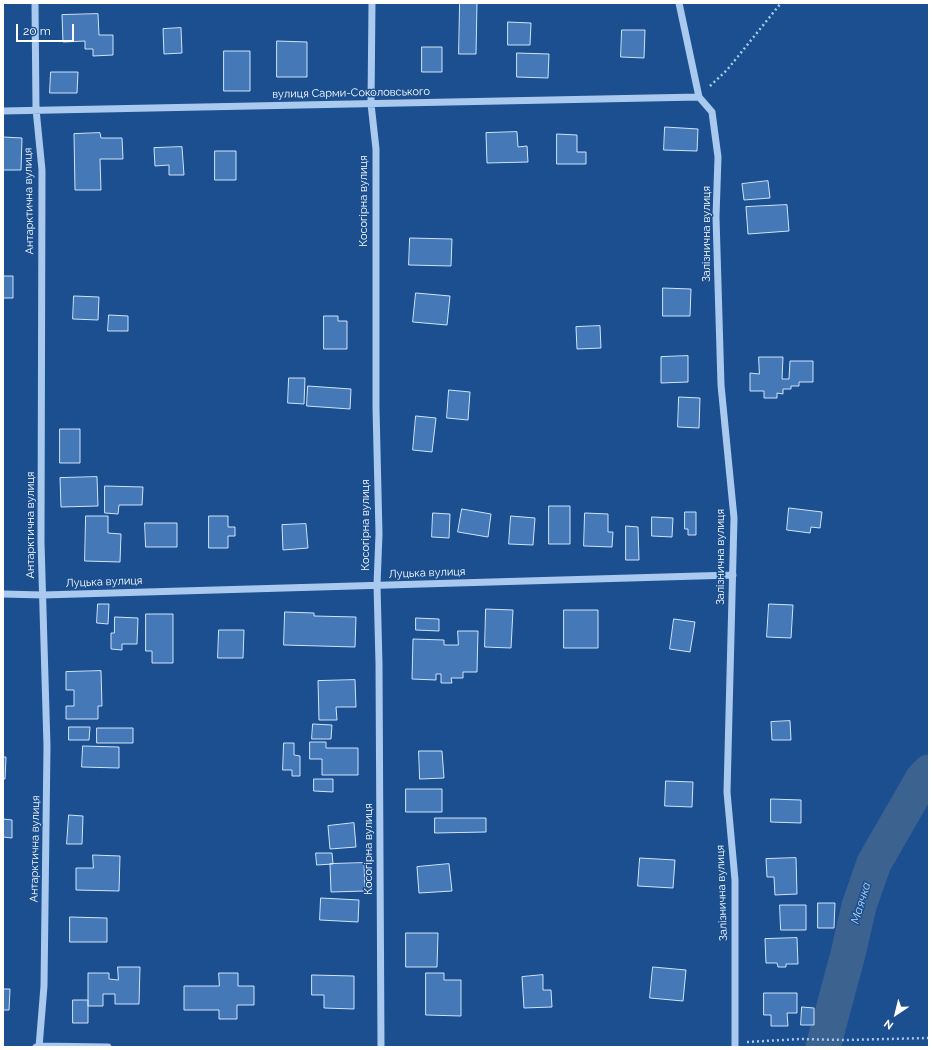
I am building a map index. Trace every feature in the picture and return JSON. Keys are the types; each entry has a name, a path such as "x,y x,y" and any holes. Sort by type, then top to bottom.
{"street":[{"name":"Антарктична вулиця","path":"35,3 36,109 42,170 41,542 46,761 44,986 38,1047"},
{"name":"Косогірна вулиця","path":"372,3 371,104 376,149 376,393 379,534 376,585 379,664 381,1047"},
{"name":"Залізнична вулиця","path":"678,3 699,97 712,112 718,157 716,217 721,385 734,518 727,792 736,880 735,1045"},
{"name":"вулиця Сарми-Соколовського","path":"3,111 36,109 699,97"},
{"name":"Луцька вулиця","path":"3,594 43,595 733,575"},
{"path":"38,1047 108,1047"}],"path":[{"path":"699,97 727,70 781,3"},
{"path":"735,1045 800,1039 845,1040 929,1038"}],"building":[{"path":"460,3 477,3 476,54 459,54"},
{"path":"98,14 99,35 113,35 113,55 93,56 93,49 85,49 85,41 63,42 62,15"},
{"path":"508,22 531,23 530,45 508,45"},
{"path":"181,28 182,53 164,54 163,29"},
{"path":"622,30 645,30 644,58 621,57"},
{"path":"277,41 307,42 307,77 277,77"},
{"path":"422,47 442,47 442,72 422,72"},
{"path":"224,51 250,51 250,91 224,91"},
{"path":"517,53 549,54 548,78 517,77"},
{"path":"51,72 78,72 77,93 50,93"},
{"path":"665,127 698,129 697,151 664,150"},
{"path":"517,132 518,147 527,146 528,162 487,163 486,133"},
{"path":"100,133 101,138 122,138 123,159 100,159 101,190 75,190 74,134"},
{"path":"557,134 577,135 577,152 586,152 586,164 557,164"},
{"path":"3,137 22,138 21,170 3,170"},
{"path":"182,147 184,175 169,175 169,165 155,166 154,148"},
{"path":"215,151 236,151 236,180 215,180"},
{"path":"768,181 770,198 744,200 742,184"},
{"path":"787,205 789,231 748,234 746,207"},
{"path":"410,238 452,239 451,266 409,265"},
{"path":"3,276 13,276 13,298 3,298"},
{"path":"663,288 691,289 690,316 663,316"},
{"path":"416,293 450,296 447,325 413,322"},
{"path":"74,296 99,297 98,320 73,319"},
{"path":"109,315 128,316 128,331 108,331"},
{"path":"324,316 338,316 338,321 347,321 347,349 324,349"},
{"path":"600,326 601,348 577,349 576,327"},
{"path":"688,356 688,382 661,383 661,357"},
{"path":"759,357 783,357 782,379 789,379 790,361 813,361 813,382 799,382 799,386 791,386 791,389 783,389 783,394 777,393 777,398 764,398 764,391 750,391 750,373 759,374"},
{"path":"289,378 305,378 304,404 288,403"},
{"path":"308,386 351,389 350,409 307,406"},
{"path":"449,390 470,392 468,420 447,418"},
{"path":"679,397 700,398 699,428 678,427"},
{"path":"416,416 436,418 432,452 413,450"},
{"path":"60,429 80,429 80,463 60,463"},
{"path":"97,477 98,506 61,507 60,478"},
{"path":"105,486 143,487 142,505 119,505 118,514 105,513"},
{"path":"549,506 570,506 570,544 549,544"},
{"path":"789,508 822,512 820,528 811,527 810,533 787,530"},
{"path":"462,509 491,514 488,537 458,532"},
{"path":"685,512 696,512 696,535 688,535 688,529 685,529"},
{"path":"433,513 450,514 449,538 432,537"},
{"path":"585,513 608,514 608,532 613,532 612,547 584,546"},
{"path":"86,516 108,516 108,533 121,534 120,562 85,561"},
{"path":"209,516 228,516 228,527 235,527 235,536 228,536 228,548 209,548"},
{"path":"511,516 535,518 533,545 509,544"},
{"path":"652,517 673,518 672,537 652,536"},
{"path":"145,523 177,523 177,547 146,547"},
{"path":"306,524 308,548 283,550 282,525"},
{"path":"626,526 638,527 639,560 626,560"},
{"path":"98,604 109,604 108,624 97,623"},
{"path":"769,604 793,605 791,638 767,637"},
{"path":"486,609 513,610 511,648 485,647"},
{"path":"564,610 598,610 598,648 564,648"},
{"path":"285,612 314,613 314,616 356,617 355,647 284,645"},
{"path":"146,614 173,614 173,663 152,663 152,651 146,651"},
{"path":"115,617 138,618 137,644 122,644 122,650 111,649 111,633 114,633"},
{"path":"416,618 439,619 439,631 416,630"},
{"path":"674,619 695,622 690,652 670,649"},
{"path":"219,630 244,630 243,658 218,658"},
{"path":"458,631 478,631 477,672 463,672 463,678 451,678 452,683 441,683 441,674 436,674 436,680 412,679 413,639 444,640 444,645 458,645"},
{"path":"101,671 102,706 98,706 98,719 66,719 66,706 74,706 74,690 66,690 66,672"},
{"path":"355,680 356,707 336,707 337,720 319,720 318,681"},
{"path":"790,721 791,740 772,740 771,722"},
{"path":"313,724 332,725 331,739 312,739"},
{"path":"69,727 90,727 89,740 69,740"},
{"path":"97,728 133,728 133,743 97,743"},
{"path":"310,742 326,742 326,748 358,748 358,775 322,775 322,759 310,759"},
{"path":"284,743 294,743 294,755 300,756 300,776 292,776 292,770 283,770"},
{"path":"83,746 119,747 119,768 82,767"},
{"path":"419,751 442,751 444,778 420,779"},
{"path":"3,757 6,757 5,779 3,779"},
{"path":"314,779 333,779 333,792 314,791"},
{"path":"666,781 693,782 692,807 665,806"},
{"path":"406,789 442,789 442,812 406,812"},
{"path":"771,799 801,800 801,823 771,822"},
{"path":"69,815 83,816 82,844 67,844"},
{"path":"435,818 486,818 486,832 435,833"},
{"path":"3,819 12,820 12,838 3,837"},
{"path":"354,823 356,847 330,849 328,826"},
{"path":"316,853 332,853 333,864 317,865"},
{"path":"93,855 120,856 119,891 76,890 76,868 93,868"},
{"path":"640,858 675,860 673,888 638,886"},
{"path":"796,858 797,894 775,895 774,877 767,877 766,859"},
{"path":"364,863 365,891 331,892 330,864"},
{"path":"449,864 452,891 419,893 417,867"},
{"path":"321,898 359,900 358,922 320,920"},
{"path":"818,903 835,903 834,928 818,928"},
{"path":"780,905 806,905 806,930 781,930"},
{"path":"70,917 107,918 107,942 70,942"},
{"path":"406,933 438,933 437,967 406,967"},
{"path":"797,938 798,964 786,964 786,967 778,967 777,963 766,963 765,939"},
{"path":"118,967 140,967 139,1004 115,1004 115,994 103,994 103,1006 88,1006 88,973 109,973 109,979 118,980"},
{"path":"653,967 686,970 683,1001 650,998"},
{"path":"219,973 238,973 238,986 254,986 254,1005 237,1005 237,1019 219,1019 219,1010 184,1010 184,986 219,986"},
{"path":"426,973 444,973 444,980 461,980 461,1016 426,1015"},
{"path":"312,975 354,976 354,1009 324,1008 324,995 312,995"},
{"path":"543,975 543,990 551,990 552,1007 524,1008 522,977"},
{"path":"3,989 10,989 9,1010 3,1010"},
{"path":"764,993 797,993 797,1013 787,1013 788,1026 771,1026 771,1015 764,1015"},
{"path":"73,1000 88,1000 88,1023 73,1023"},
{"path":"802,1007 814,1008 814,1025 801,1025"}],"waterway":[{"name":"Маячка","path":"823,1047 848,954 859,906 874,863 923,778 929,772"}]}
